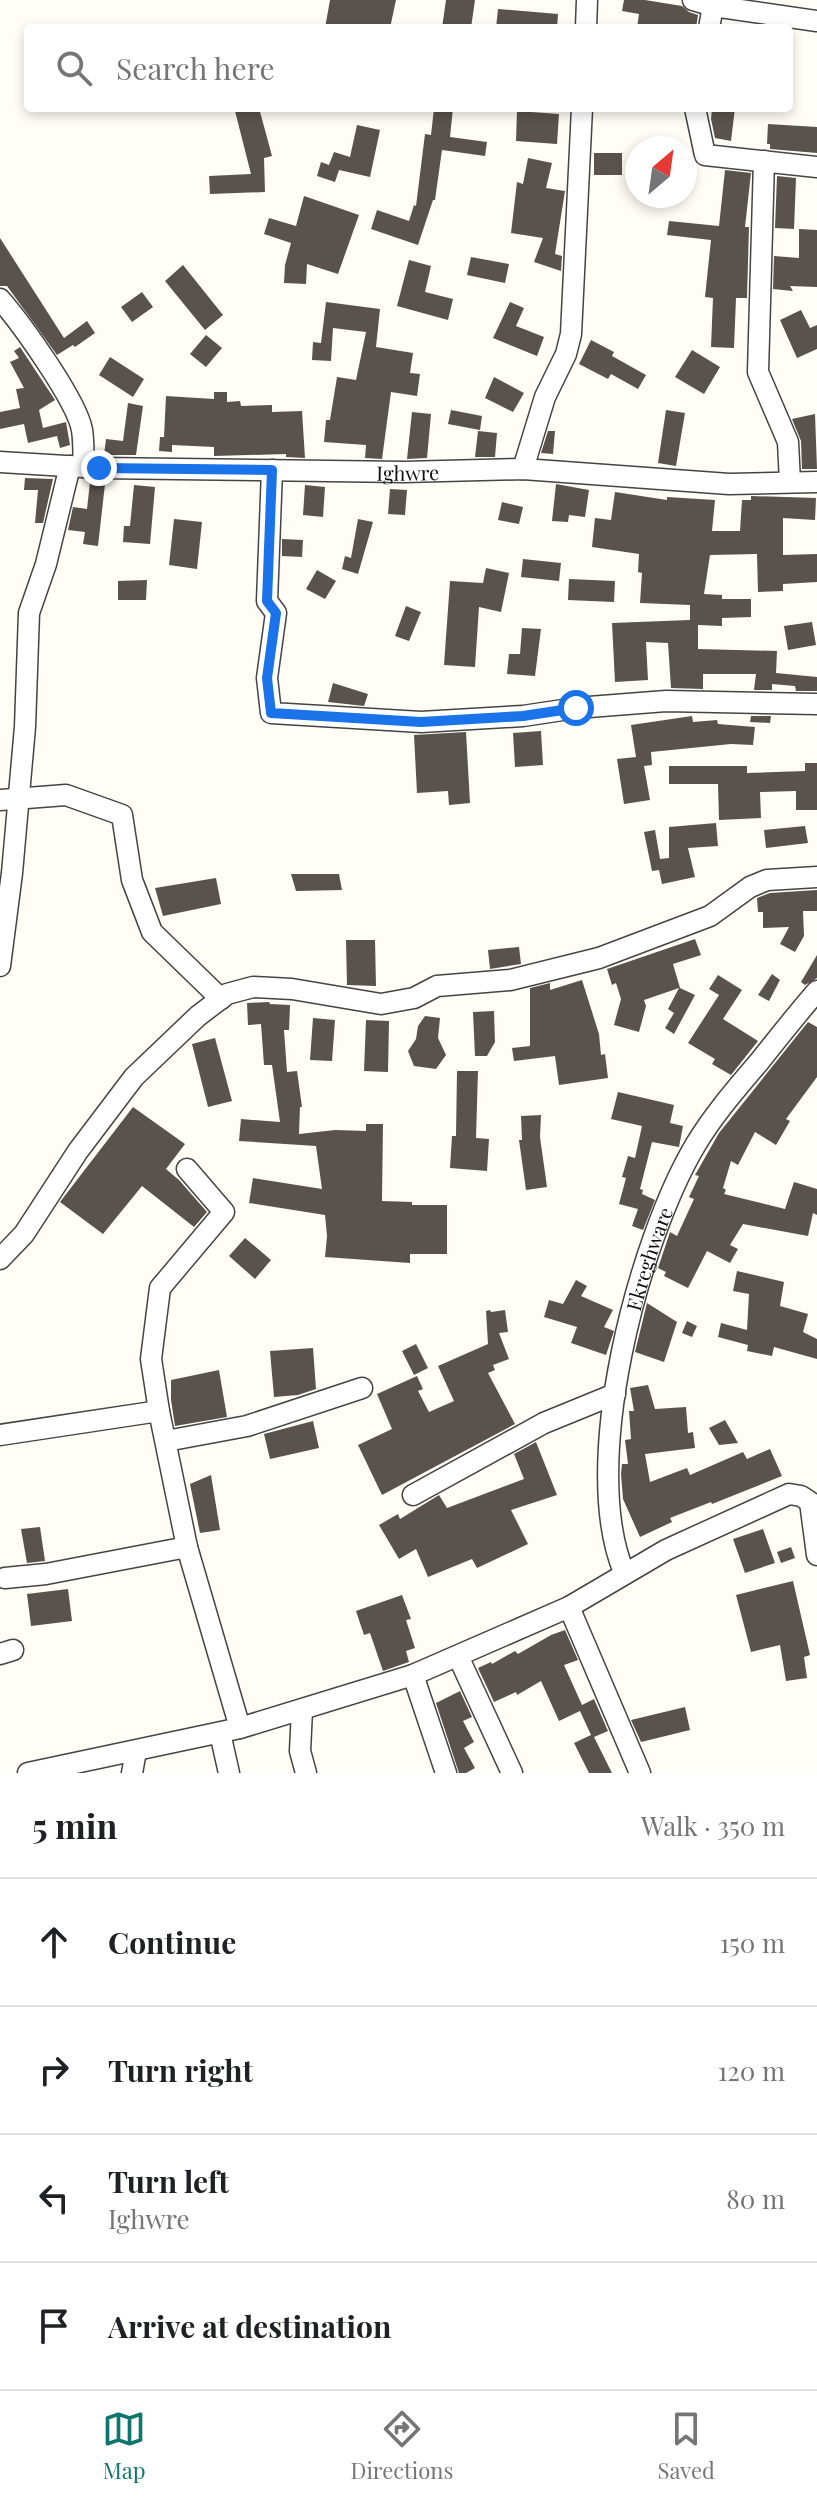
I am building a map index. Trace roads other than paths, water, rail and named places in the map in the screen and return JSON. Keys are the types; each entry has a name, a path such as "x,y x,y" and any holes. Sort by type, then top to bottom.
{"street":[{"path":"586,24 587,0"},
{"path":"693,0 713,6 817,21"},
{"path":"710,24 713,6"},
{"path":"523,469 545,397 566,354 571,334 582,112"},
{"path":"696,112 705,155 817,167"},
{"path":"764,161 758,372 788,442 790,482"},
{"path":"0,299 16,317 71,402 82,428 77,467 29,613 25,727 10,800 8,913 0,966"},
{"name":"Ighwre","path":"0,462 77,467 404,472 523,469 729,484 817,482"},
{"path":"272,470 267,601 276,613 267,678 271,713 421,722 523,716 576,708 666,701 817,704"},
{"path":"10,800 66,795 122,815 132,880 152,932 221,999"},
{"path":"0,1259 24,1234 78,1151 134,1077 198,1016 227,994 253,987 292,989 381,1004 414,998 437,986 510,980 599,958 710,916 750,887 767,880 817,877"},
{"name":"Ekreghware","path":"624,1572 613,1549 607,1477 615,1394 628,1322 644,1267 695,1145 723,1103 817,991"},
{"path":"187,1169 224,1212 160,1288 151,1359 187,1547 240,1728"},
{"path":"166,1441 247,1426 362,1388"},
{"path":"413,1495 544,1423 615,1394"},
{"path":"0,1435 159,1411"},
{"path":"28,1773 240,1728 413,1675 569,1607 666,1550 789,1494 812,1492 817,1555"},
{"path":"5,1578 46,1574 187,1547"},
{"path":"569,1607 640,1773"},
{"path":"458,1656 512,1773"},
{"path":"413,1675 446,1773"},
{"path":"302,1710 300,1751 306,1773"},
{"path":"220,1733 229,1773"},
{"path":"132,1773 136,1751"}]}
